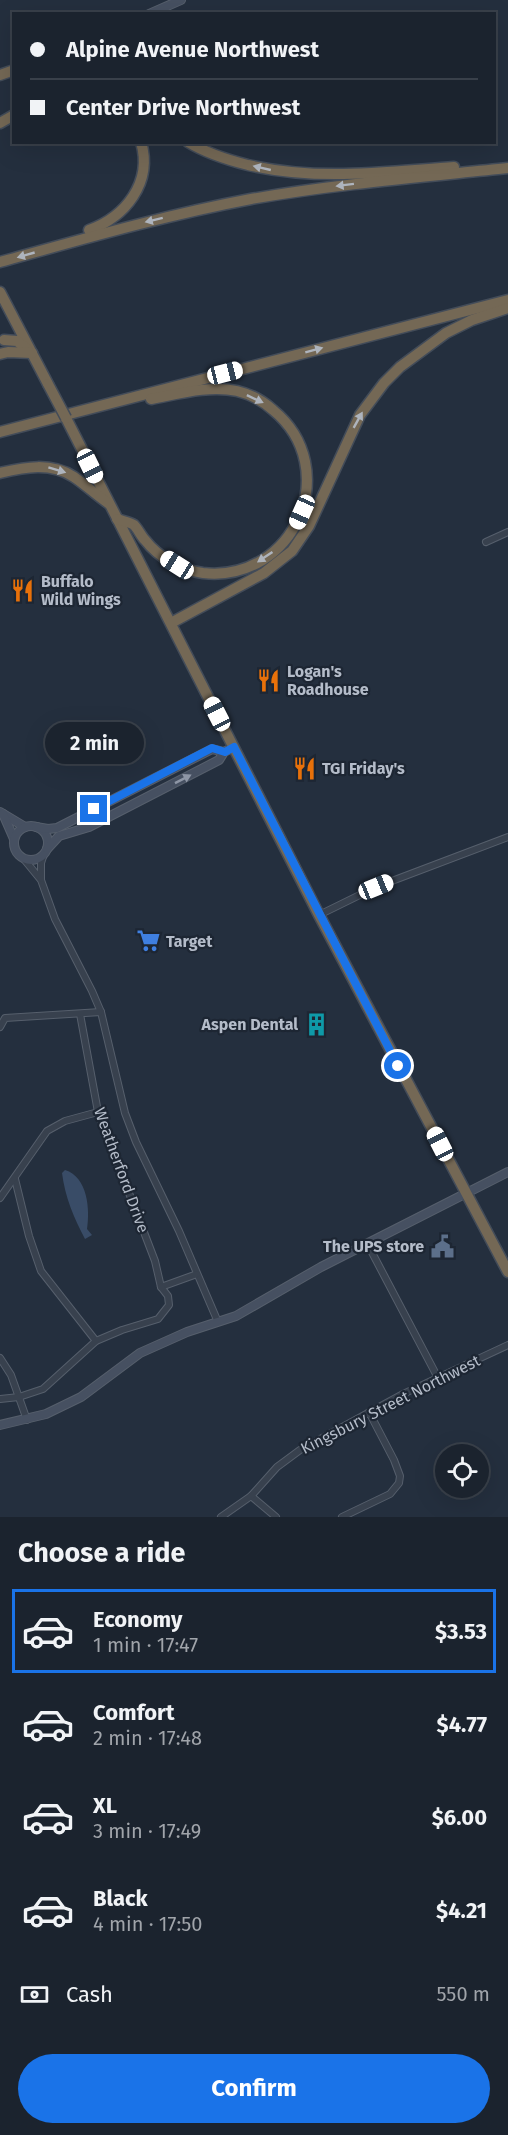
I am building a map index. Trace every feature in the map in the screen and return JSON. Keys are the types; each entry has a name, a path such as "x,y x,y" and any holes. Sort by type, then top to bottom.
{"highway":[{"path":"52,248 117,217 129,204 142,178 141,144"},
{"path":"193,144 237,162 296,174 342,175 476,165 508,168"},
{"path":"0,262 154,220 253,199 304,190 508,168"},
{"path":"2,296 209,698 229,750 508,1272"},
{"path":"0,432 508,300"},
{"path":"171,623 264,573 292,551 309,526 360,415 384,383 400,367 446,333 472,320 508,308"},
{"path":"2,340 21,332"},
{"path":"2,340 17,341 32,353"},
{"path":"0,354 32,353"},
{"path":"115,402 137,402 221,389 254,398 283,418 293,432 305,460 307,479 307,493 302,512 290,535 268,556 236,571 204,573 177,565 154,551 134,526 117,519"},
{"path":"0,473 24,468 51,468 74,478 108,503"}],"street":[{"path":"152,12 167,3 181,0"},
{"path":"486,542 508,532"},
{"path":"1,813 25,827 57,828 212,748 229,750"},
{"path":"23,858 34,860 59,836 89,827 219,760 229,750"},
{"path":"1,813 14,839 15,850 41,880"},
{"path":"14,839 25,827"},
{"path":"36,827 41,829 47,838 41,863 41,880 54,918 101,1012 125,1113 218,1322"},
{"path":"319,915 376,887 508,837"},
{"path":"0,1027 5,1018 101,1012"},
{"name":"Weatherford Drive","path":"80,1014 98,1112 155,1261 161,1287 168,1296 169,1305 158,1319 96,1341"},
{"path":"0,1198 47,1131 64,1121 98,1112"},
{"path":"0,1425 46,1414 81,1397 140,1353 187,1332 236,1316 321,1267 508,1172"},
{"path":"0,1399 19,1397 43,1389 96,1341 41,1271 29,1236 15,1179"},
{"path":"367,1243 438,1378"},
{"path":"161,1287 197,1274"},
{"name":"Kingsbury Street Northwest","path":"221,1517 252,1496 277,1467 291,1456 369,1412 508,1345"},
{"path":"0,1358 11,1375 27,1420"},
{"path":"342,1517 390,1494 399,1483 400,1476 394,1460 369,1412"},
{"path":"252,1496 276,1517"}],"water":[{"path":"65,1170 79,1180 86,1195 87,1229 92,1235 85,1239 63,1182 62,1173"}],"place":[{"name":"Buffalo Wild Wings","path":"23,590"},
{"name":"Logan's Roadhouse","path":"269,680"},
{"name":"TGI Friday's","path":"304,768"},
{"name":"Target","path":"148,941"},
{"name":"Aspen Dental","path":"316,1024"},
{"name":"The UPS store","path":"442,1246"}],"route":[{"path":"94,809 212,748 225,752 234,747 398,1066"}]}
